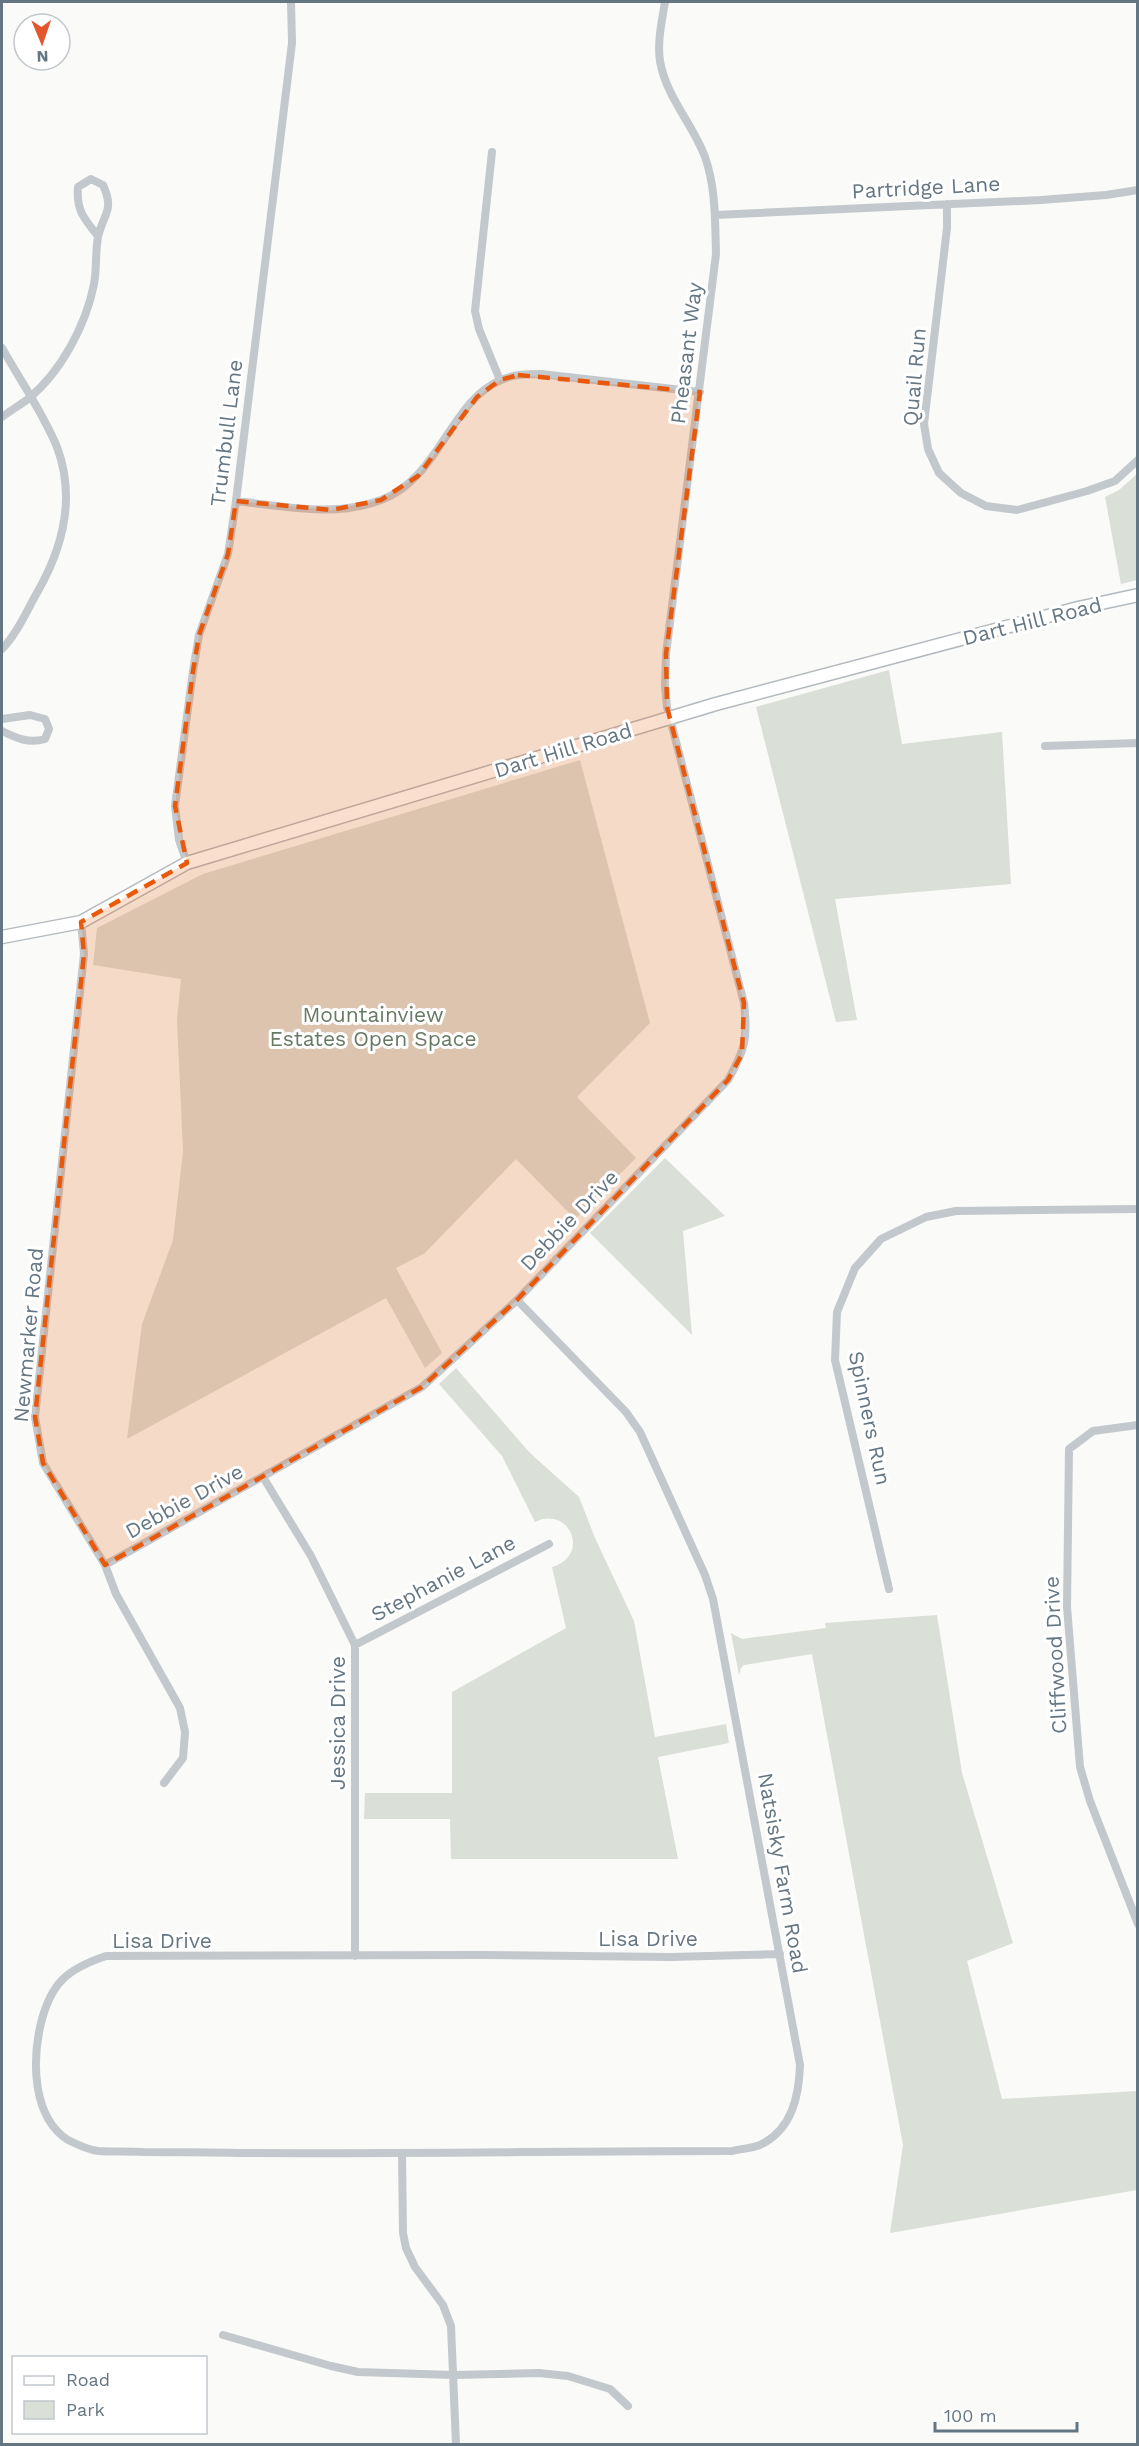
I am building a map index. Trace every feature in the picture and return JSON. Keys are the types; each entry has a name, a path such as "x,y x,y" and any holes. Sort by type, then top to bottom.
{"main road":[{"name":"Dart Hill Road","path":"2,937 81,922 187,863 672,717 1078,608 1137,595"}],"street":[{"name":"Trumbull Lane","path":"187,863 179,840 175,806 199,635 228,554 236,501 292,43 291,2"},
{"name":"Pheasant Way","path":"665,2 660,60 673,98 698,140 706,160 715,215 716,254 666,654 664,686 667,706 672,717"},
{"path":"492,152 475,311 479,329 500,380"},
{"path":"2,417 30,398 69,350 86,317 94,283 98,236 107,215 109,198 103,185 91,179 78,187 77,202 84,219 98,236"},
{"name":"Partridge Lane","path":"715,215 1052,199 1137,190"},
{"name":"Quail Run","path":"947,204 947,228 924,424 928,448 939,473 961,493 986,506 1017,510 1087,492 1115,481 1137,460"},
{"path":"2,348 57,448 65,486 65,514 60,547 50,570 2,649"},
{"path":"236,501 331,510 354,508 381,500 400,490 418,476 477,397 500,380 518,375 542,374 700,392"},
{"path":"2,719 30,715 45,719 49,729 45,739 36,742 2,731"},
{"name":"Debbie Drive","path":"105,1565 422,1387 517,1300 728,1080 742,1054 747,1028 744,1003 672,717"},
{"path":"1045,746 1137,743"},
{"name":"Newmarker Road","path":"81,922 84,954 35,1417 43,1463 105,1565 116,1594 180,1708 185,1732 183,1758 164,1783"},
{"name":"Spinners Run","path":"890,1589 835,1360 837,1312 855,1268 881,1239 926,1216 956,1211 1137,1209"},
{"name":"Natsisky Farm Road","path":"402,2154 732,2151 760,2144 782,2128 793,2110 799,2089 801,2065 717,1617 705,1575 640,1432 626,1412 517,1300"},
{"name":"Cliffwood Drive","path":"1137,1425 1093,1431 1069,1449 1067,1607 1080,1767 1137,1924"},
{"name":"Jessica Drive","path":"263,1478 311,1556 355,1645 355,1956"},
{"name":"Stephanie Lane","path":"355,1645 549,1544"},
{"name":"Lisa Drive","path":"402,2154 96,2151 68,2139 51,2123 40,2104 36,2078 40,2026 47,2002 62,1979 81,1964 106,1956 671,1957 780,1954"},
{"path":"402,2154 403,2233 406,2248 415,2266 442,2305 452,2326 456,2445"},
{"path":"223,2335 358,2372 454,2375 539,2373 568,2376 610,2389 628,2406"}],"highlighted area":[{"path":"518,375 700,392 666,654 667,707 744,1003 742,1054 728,1080 517,1300 422,1387 105,1565 43,1463 35,1417 84,954 81,922 187,863 175,806 193,671 199,635 228,554 236,501 331,510 381,500 418,476 477,397 500,380"}],"green space":[{"path":"1137,474 1137,580 1121,584 1105,497 1119,490"},
{"path":"889,670 902,744 1002,732 1011,884 835,899 857,1020 836,1022 756,707"},
{"name":"Mountainview Estates Open Space","path":"580,760 650,1023 577,1097 636,1158 575,1219 516,1159 425,1253 396,1268 442,1353 425,1368 386,1298 127,1439 142,1324 173,1240 183,1151 177,1020 181,979 93,965 97,928 203,874"},
{"path":"665,1158 725,1216 683,1231 692,1335 590,1233"},
{"path":"456,1368 530,1453 579,1497 595,1538 634,1621 655,1737 726,1724 729,1743 658,1757 678,1859 451,1859 450,1819 364,1819 365,1793 452,1793 452,1692 566,1628 552,1567 564,1561 571,1553 573,1543 571,1534 558,1520 547,1519 535,1522 502,1456 439,1384"},
{"path":"937,1615 962,1773 1013,1943 967,1961 1002,2099 1137,2091 1137,2190 890,2233 903,2145 812,1654 744,1665 739,1675 731,1633 742,1639 826,1628 825,1623"}]}
